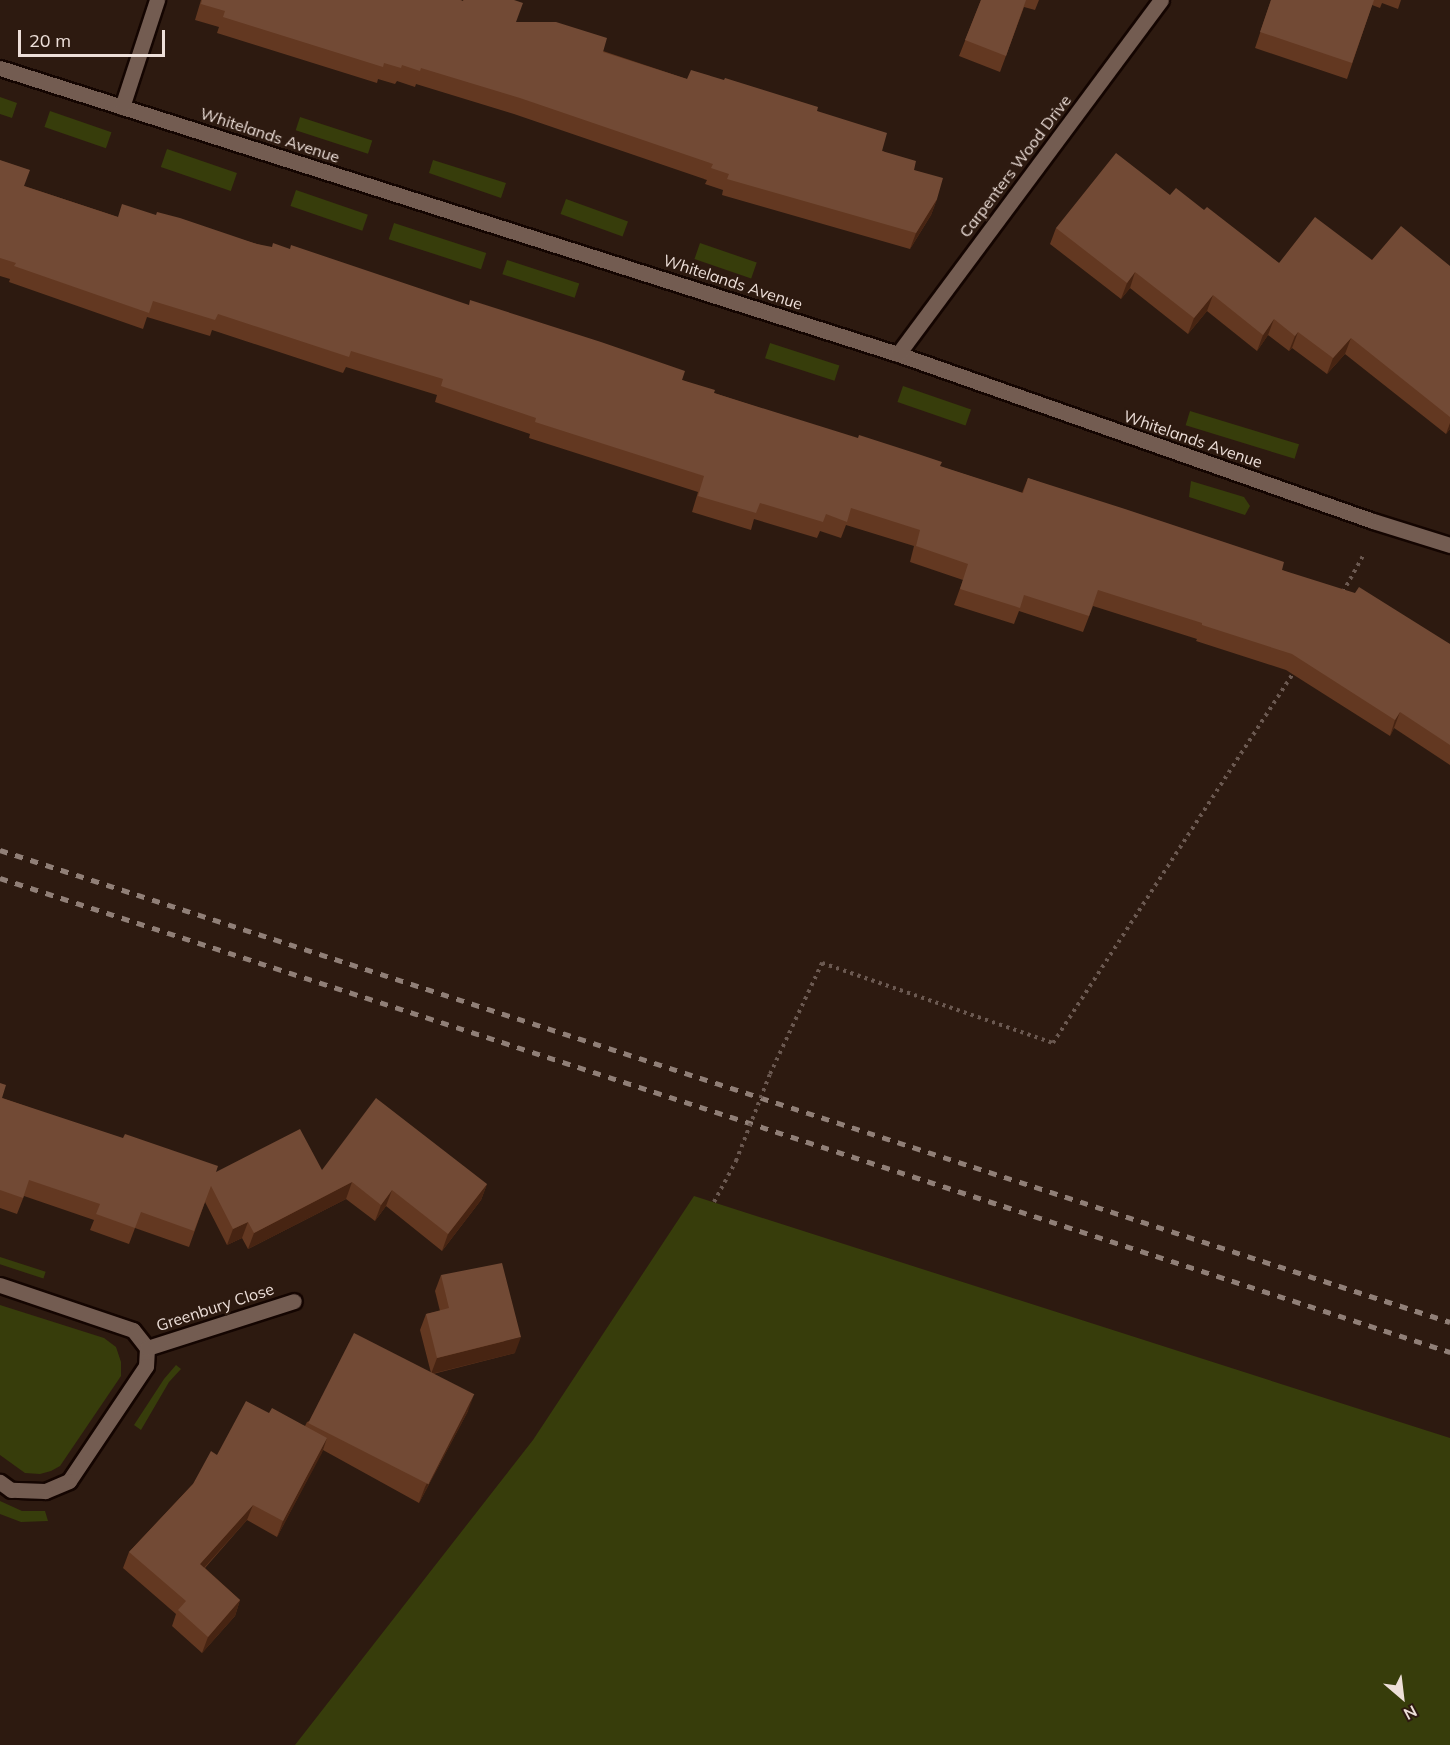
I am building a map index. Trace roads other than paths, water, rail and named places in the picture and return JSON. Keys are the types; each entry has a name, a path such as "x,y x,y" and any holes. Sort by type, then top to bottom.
{"street":[{"path":"122,107 157,0"},
{"name":"Carpenters Wood Drive","path":"898,354 1161,0"},
{"name":"Whitelands Avenue","path":"0,68 898,354 1373,521 1450,545"},
{"name":"Greenbury Close","path":"0,1285 134,1330 147,1348 146,1366 69,1481 45,1491 11,1490 0,1482"},
{"name":"Greenbury Close","path":"147,1348 294,1300"}],"railway":[{"path":"0,850 1450,1322"},
{"path":"0,878 1450,1352"}]}
